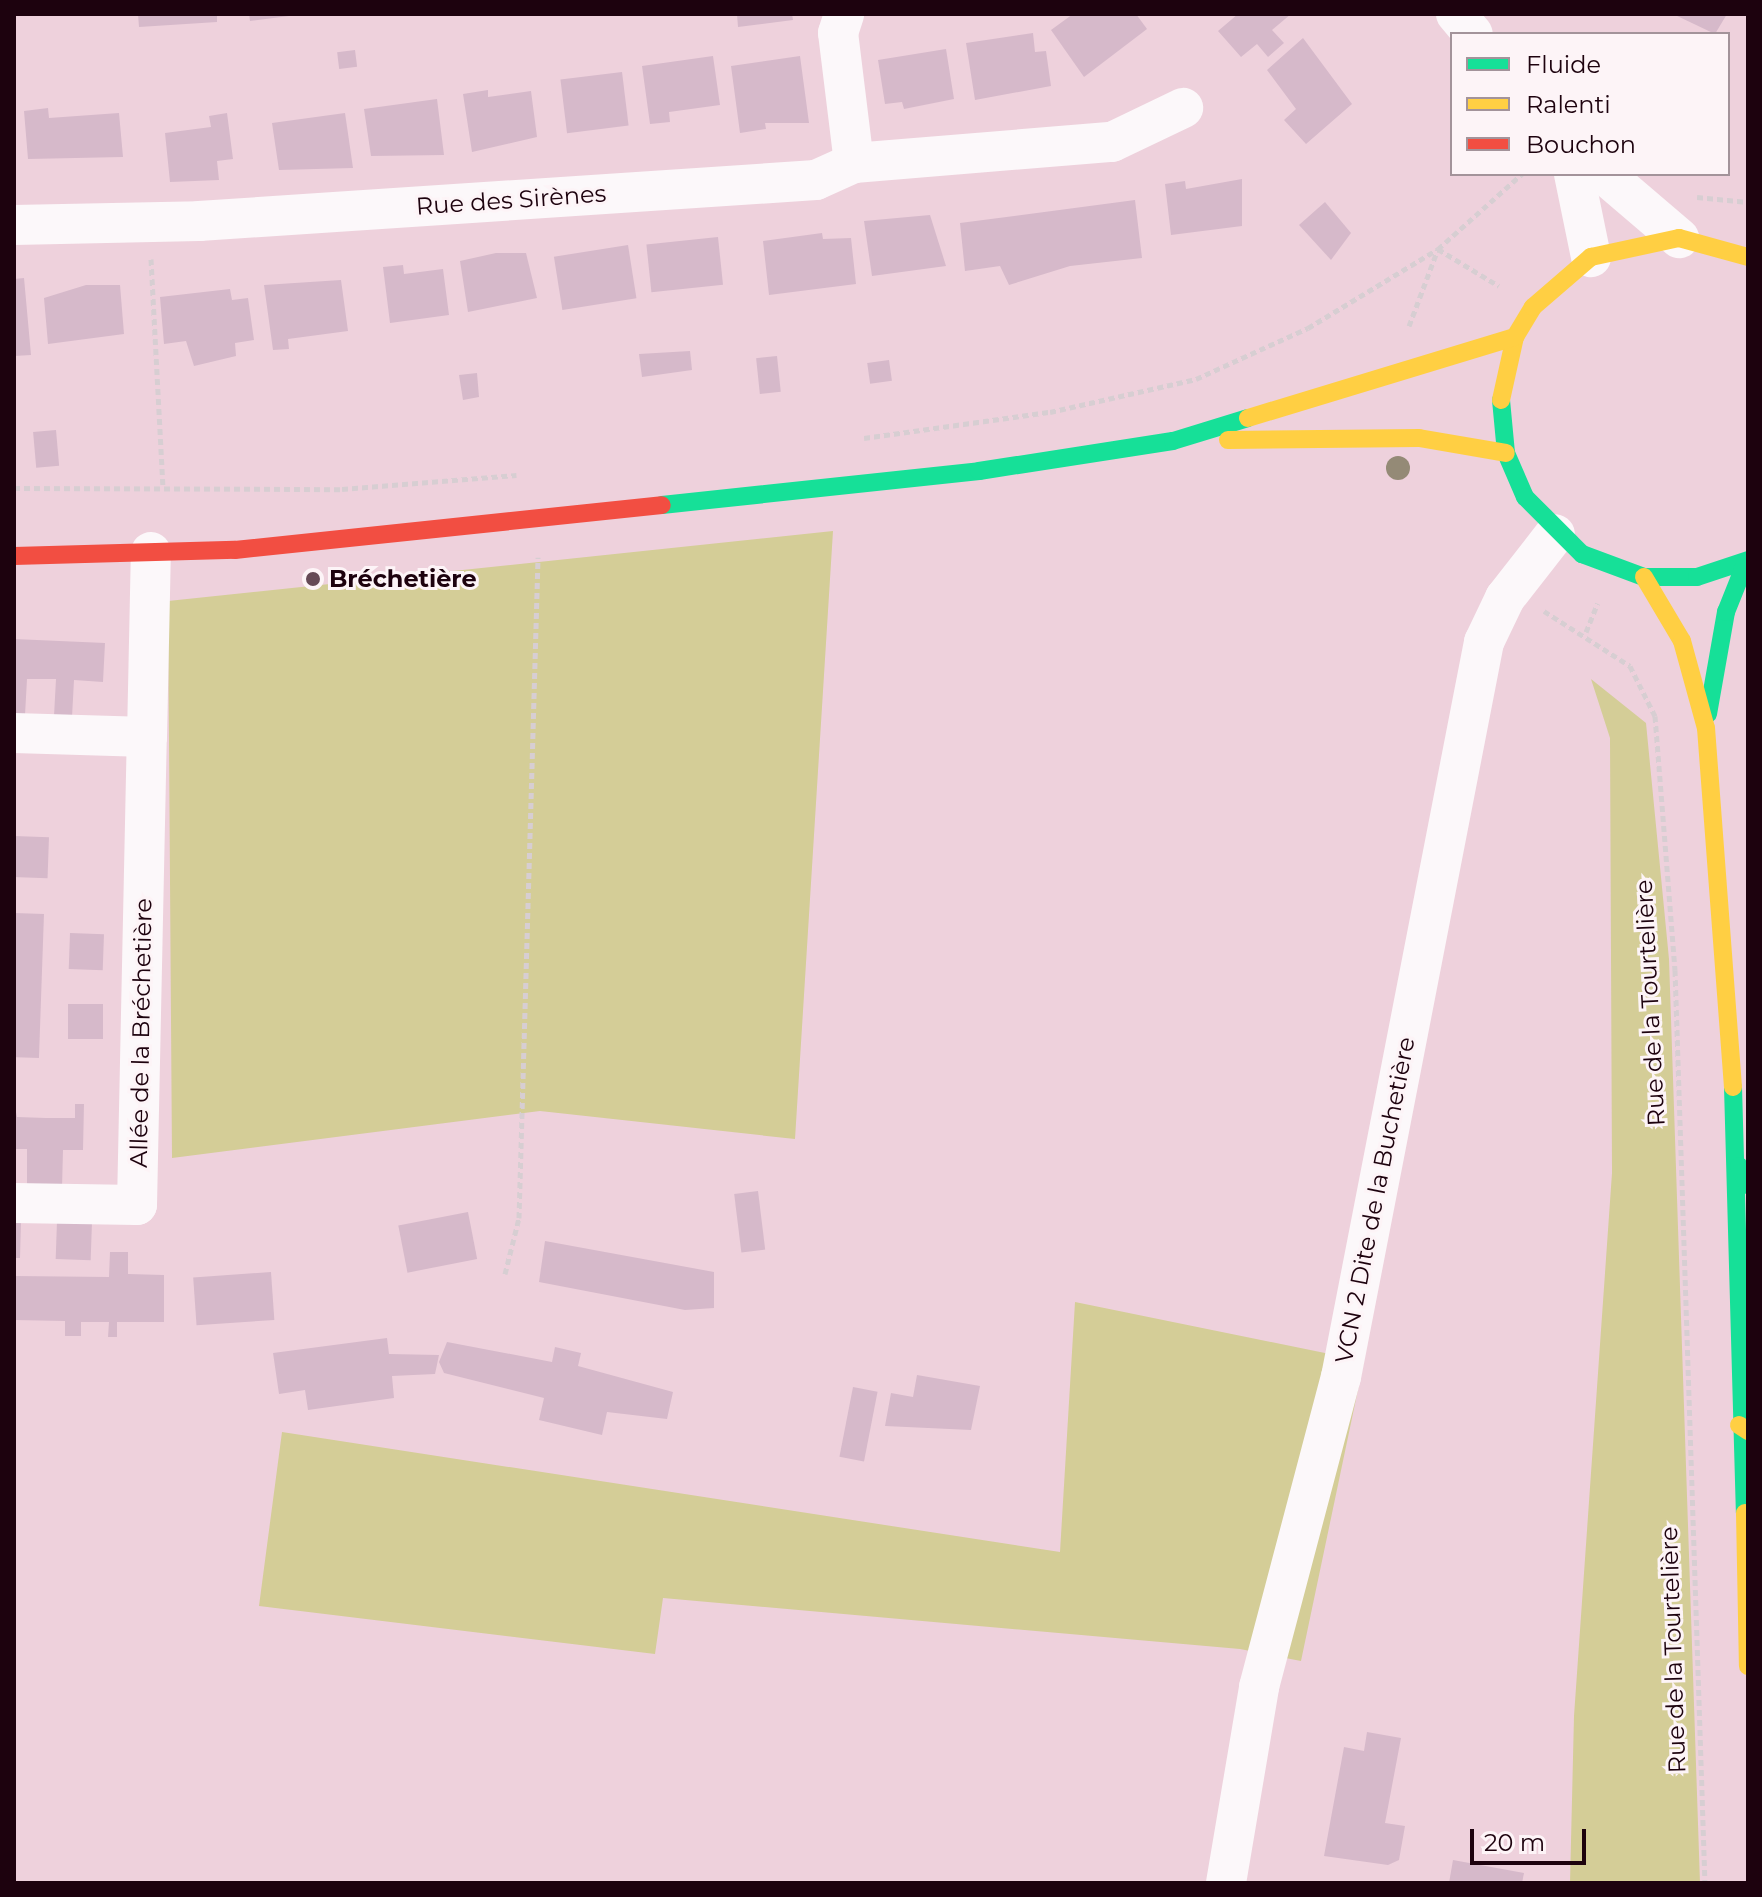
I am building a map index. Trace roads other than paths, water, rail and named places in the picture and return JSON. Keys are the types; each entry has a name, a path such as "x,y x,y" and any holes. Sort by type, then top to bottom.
{"main road":[{"path":"1745,252 1679,238 1634,242 1591,257 1533,307 1515,337 1500,394 1506,453 1525,497 1555,534 1613,569 1644,577 1697,577 1747,561"},
{"path":"14,556 151,552 539,520 979,471 1173,441 1515,337"},
{"path":"1173,441 1419,438 1506,453"},
{"path":"1706,728 1726,612 1747,561"},
{"path":"1644,577 1682,641 1706,728 1739,1166 1748,1663"},
{"path":"1739,1166 1748,1185"}],"street":[{"path":"844,14 838,33 854,163"},
{"path":"1456,14 1471,32"},
{"name":"Rue des Sirènes","path":"14,225 149,222 816,180 854,163 1112,142 1183,108"},
{"path":"1574,176 1591,257"},
{"path":"1606,176 1679,238"},
{"name":"VCN 2 Dite de la Buchetière","path":"1226,1883 1259,1687 1341,1377 1484,642 1513,585 1555,534"},
{"name":"Allée de la Bréchetière","path":"14,1203 137,1205 151,552"},
{"path":"14,733 147,737"}],"place":[{"name":"Bréchetière","path":"313,579"}]}
